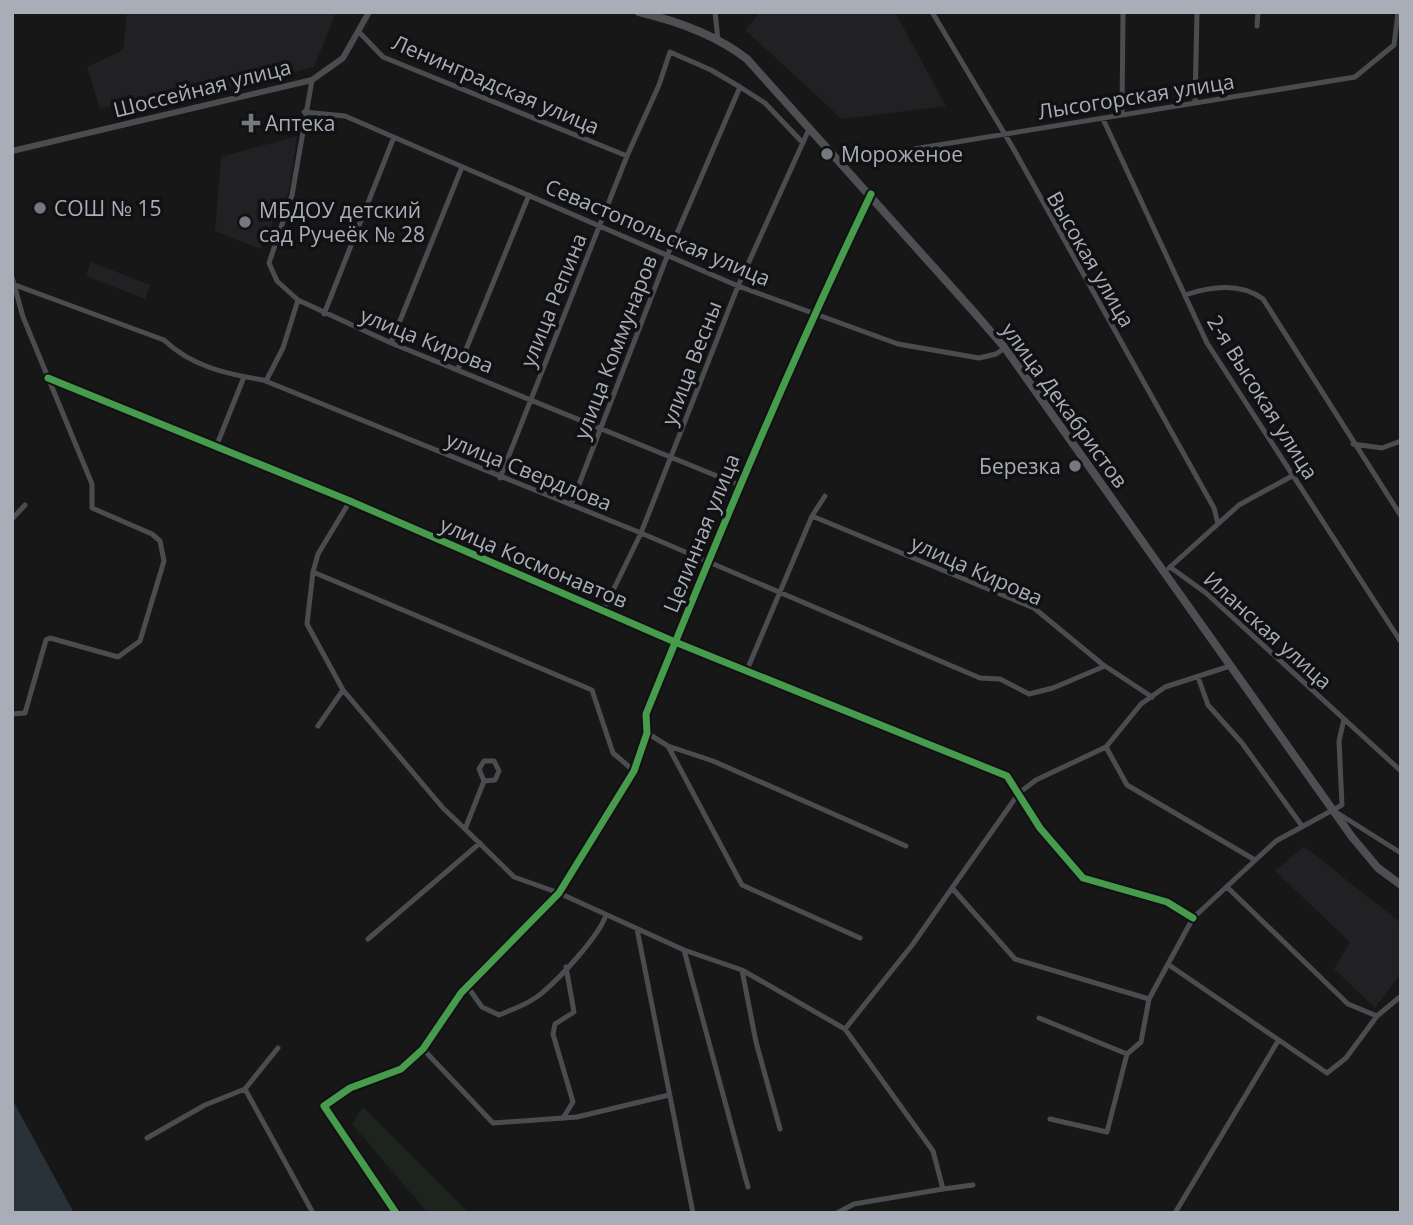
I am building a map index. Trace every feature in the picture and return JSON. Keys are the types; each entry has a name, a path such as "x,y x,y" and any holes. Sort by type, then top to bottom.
{"main road":[{"name":"улица Декабристов","path":"639,12 699,31 747,59 872,194 1005,348 1167,570 1230,666 1333,811 1378,868 1401,885"}],"street":[{"name":"Шоссейная улица","path":"12,150 312,80 343,58 360,33 369,12"},
{"path":"715,12 718,40"},
{"name":"Высокая улица","path":"932,12 1214,508 1218,524"},
{"path":"1122,115 1123,12"},
{"path":"1195,103 1197,12"},
{"path":"1257,26 1258,12"},
{"name":"Лысогорская улица","path":"841,161 1355,77 1394,45 1398,12"},
{"name":"Ленинградская улица","path":"360,33 383,57 627,156"},
{"name":"улица Репина","path":"500,478 670,52 711,70 740,87"},
{"path":"304,112 312,80"},
{"path":"740,87 765,103 803,143"},
{"name":"улица Коммунаров","path":"571,505 668,254 740,87"},
{"name":"Севастопольская улица","path":"304,112 345,117 738,286 898,344 979,358 996,354 1005,348"},
{"name":"улица Кирова","path":"304,112 292,195 269,263 277,281 299,300 391,343 739,485"},
{"name":"2-я Высокая улица","path":"1103,119 1207,343 1401,642"},
{"name":"улица Весны","path":"603,611 671,459 738,286 810,127"},
{"path":"324,314 394,138"},
{"path":"391,343 462,166"},
{"name":"Целинная улица","path":"396,1213 324,1106 350,1087 401,1069 423,1049 467,986 559,893 634,771 647,733 646,714 706,562 815,312 872,194"},
{"path":"458,369 529,195"},
{"path":"12,277 23,317 92,484 92,508 152,534 160,541 164,561 140,641 118,657 50,638 46,640 25,713 12,714"},
{"name":"улица Свердлова","path":"15,285 164,340 180,355 215,370 266,381 640,533 980,678 1000,679 1030,694 1105,666"},
{"path":"1185,295 1213,287 1248,291 1263,299 1401,516"},
{"path":"266,381 283,348 299,300"},
{"name":"улица Космонавтов","path":"48,377 350,501 676,642 1007,776 1030,811 1083,878 1167,902 1193,918"},
{"path":"216,447 244,377"},
{"path":"1353,444 1382,448 1401,441"},
{"path":"1167,570 1230,513 1292,476"},
{"path":"747,670 812,516 825,496"},
{"path":"350,501 318,554 313,572 307,624 343,690 443,808 514,877 559,893 684,950 742,970 845,1029 933,1151 943,1189"},
{"path":"12,519 25,505"},
{"path":"1214,508 1230,513"},
{"name":"улица Кирова","path":"812,516 1034,608 1105,666 1152,697"},
{"name":"Иланская улица","path":"1167,570 1206,593 1401,771"},
{"path":"313,572 592,690 613,753 634,771"},
{"path":"845,1029 913,944 1018,793 1036,780 1106,747 1141,704 1165,687 1230,666"},
{"path":"1198,677 1208,705 1242,743 1302,826"},
{"path":"318,726 343,690"},
{"path":"1050,1119 1107,1132 1127,1054 1141,1042 1149,999 1193,918 1276,841 1342,805 1339,741 1344,719"},
{"path":"647,733 668,746 713,761 906,846"},
{"path":"668,746 742,885 860,937"},
{"path":"1106,747 1127,785 1255,860"},
{"path":"464,828 484,781"},
{"path":"1333,811 1401,853"},
{"path":"368,939 480,843"},
{"path":"1227,887 1348,1004 1377,1016"},
{"path":"952,888 1014,959 1149,999"},
{"path":"467,986 472,998 482,1007 499,1015 543,993 601,931 607,915"},
{"path":"637,929 693,1213"},
{"path":"684,950 748,1187"},
{"path":"1169,965 1327,1073 1346,1058 1377,1016 1401,996"},
{"path":"563,1118 573,1102 552,1034 555,1024 574,1012 566,967"},
{"path":"742,970 756,1042 780,1129"},
{"path":"1040,1018 1127,1054"},
{"path":"1175,1213 1278,1041"},
{"path":"147,1138 205,1105 246,1089 278,1048"},
{"path":"423,1049 493,1123 563,1118 668,1095"},
{"path":"246,1089 313,1213"},
{"path":"837,1213 854,1204 972,1185"}],"shaded area":[{"path":"127,12 336,12 314,67 222,88 221,82 133,99 100,109 87,67 123,50"},
{"path":"760,12 895,12 946,106 842,119 745,30"},
{"path":"297,136 289,191 260,249 215,231 221,157"},
{"path":"91,262 150,285 145,299 86,276"},
{"path":"1304,846 1401,923 1401,973 1375,1008 1334,969 1350,942 1275,871"},
{"path":"12,1099 74,1213 12,1213"},
{"path":"363,1107 469,1213 428,1213 352,1124"}],"cycle path":[{"path":"396,1213 324,1106 350,1088 401,1069 423,1049 461,993 559,893 634,771 647,733 646,714 673,648 782,388 871,194"},
{"path":"48,378 350,501 675,642 1007,776 1040,828 1083,878 1167,902 1193,918"}],"place":[{"name":"Аптека","path":"251,123"},
{"name":"Мороженое","path":"827,154"},
{"name":"СОШ № 15","path":"40,208"},
{"name":"МБДОУ детский сад Ручеёк № 28","path":"245,222"},
{"name":"Березка","path":"1075,466"}]}
